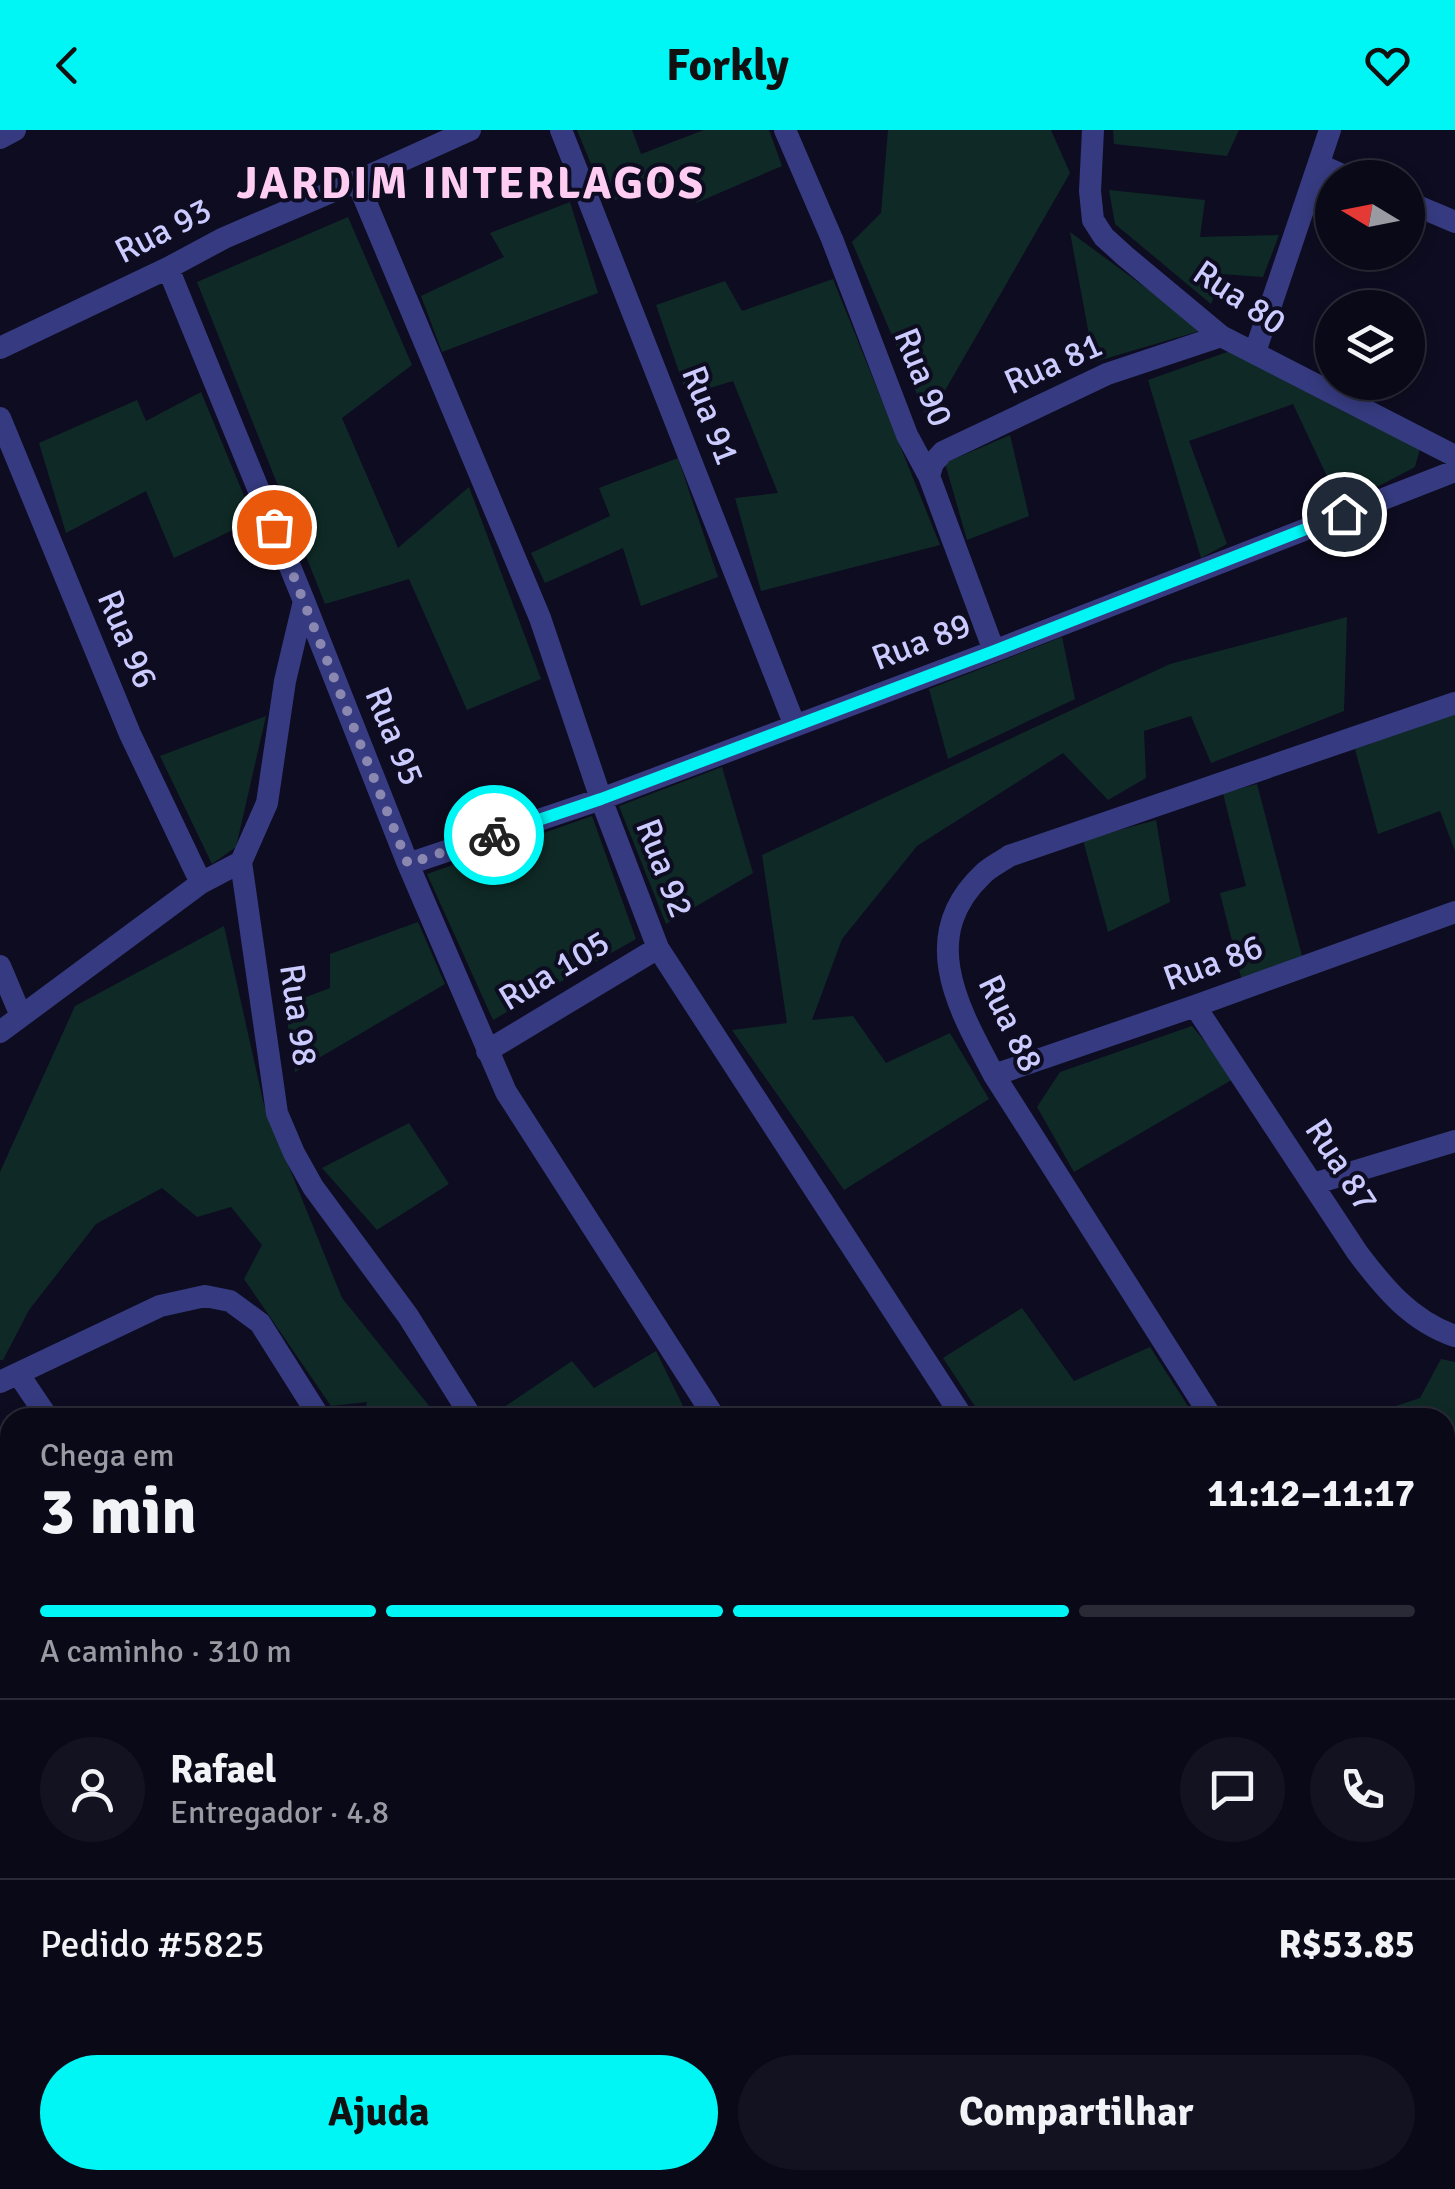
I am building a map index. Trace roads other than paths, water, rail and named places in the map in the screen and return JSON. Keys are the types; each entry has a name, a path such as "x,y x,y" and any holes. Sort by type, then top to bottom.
{"street":[{"path":"0,138 16,130"},
{"name":"Rua 93","path":"0,348 224,238 470,130"},
{"name":"Rua 91","path":"561,130 795,726"},
{"name":"Rua 90","path":"784,130 832,239 908,436 929,476 994,651"},
{"name":"Rua 80","path":"1093,130 1092,220 1104,237 1222,336 1455,456"},
{"path":"1321,160 1330,130"},
{"path":"1255,352 1315,179"},
{"name":"Rua 92","path":"357,182 540,618 601,799 658,948 957,1408"},
{"path":"1425,209 1455,222"},
{"name":"Rua 95","path":"168,268 487,1051 521,1119 709,1408"},
{"name":"Rua 81","path":"929,476 933,463 943,452 1107,374 1222,336"},
{"name":"Rua 96","path":"0,418 130,734 201,883"},
{"name":"Rua 89","path":"408,864 601,799 1455,471"},
{"path":"0,1032 201,883 241,862 266,803 304,601"},
{"name":"Rua 88","path":"1206,1408 994,1076 953,989 946,956 949,927 963,899 983,874 1009,856 1455,703"},
{"name":"Rua 98","path":"241,862 277,1113 313,1187 408,1316 466,1408"},
{"name":"Rua 86","path":"994,1076 1455,912"},
{"name":"Rua 105","path":"487,1051 658,948"},
{"path":"0,966 21,1016"},
{"name":"Rua 87","path":"1195,1006 1384,1289 1433,1328 1455,1336"},
{"path":"1314,1184 1455,1141"},
{"path":"38,1408 9,1378 160,1306 206,1296 230,1301 260,1322 314,1408"}],"district":[{"name":"JARDIM INTERLAGOS","path":"471,182"}]}
